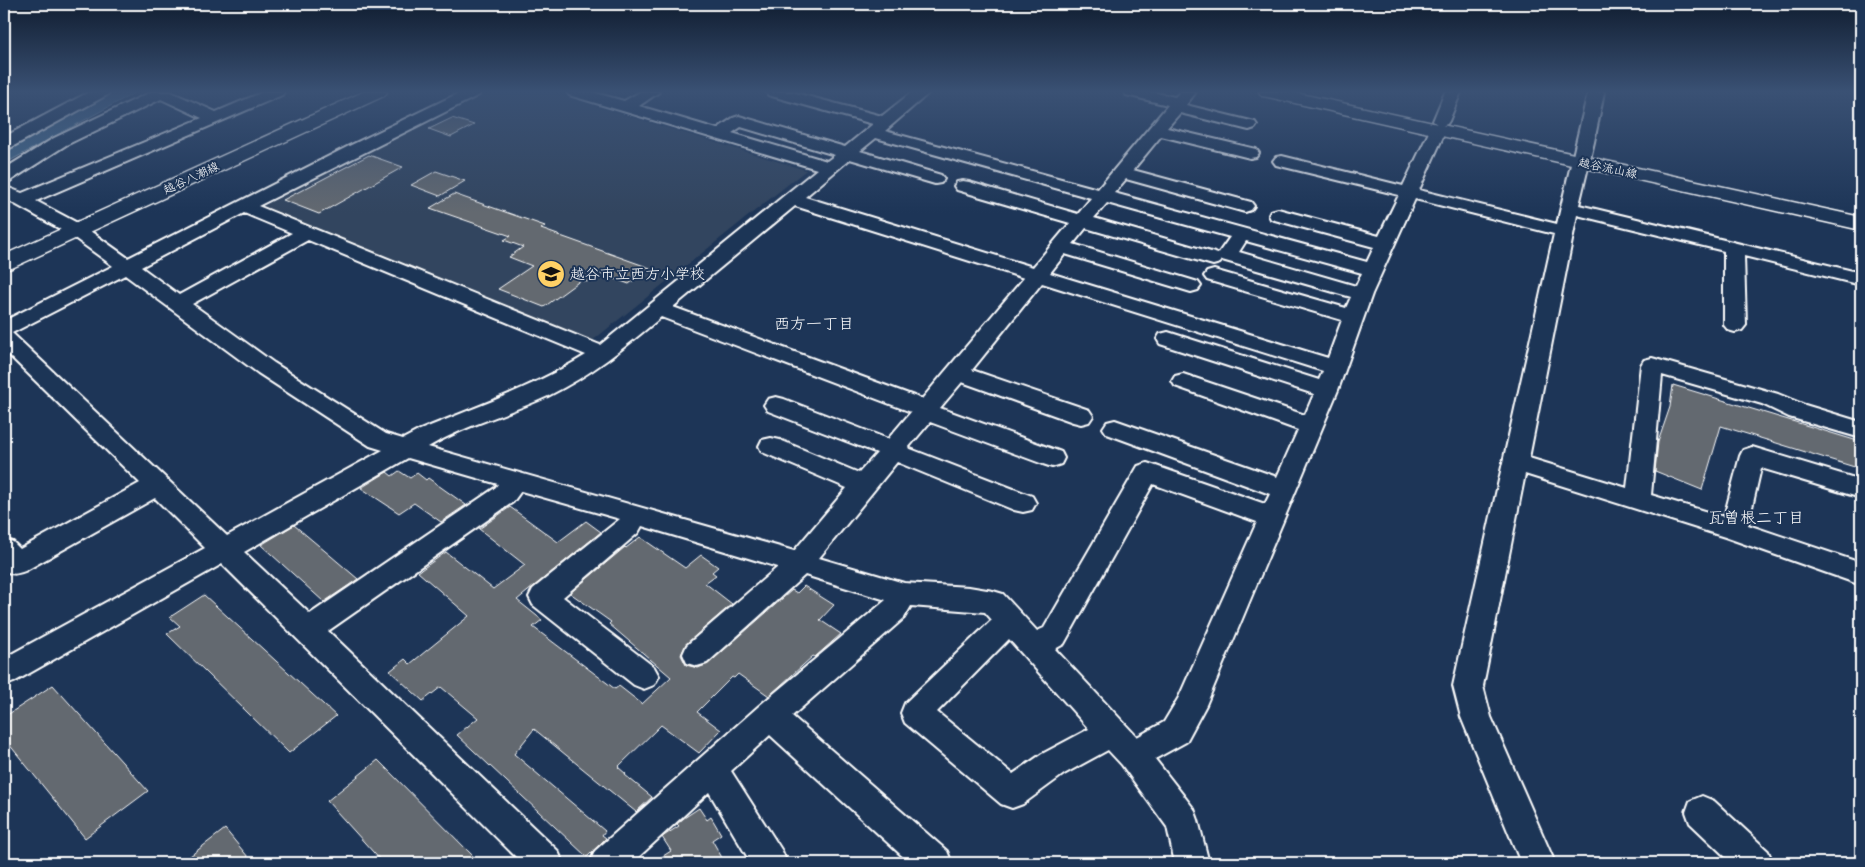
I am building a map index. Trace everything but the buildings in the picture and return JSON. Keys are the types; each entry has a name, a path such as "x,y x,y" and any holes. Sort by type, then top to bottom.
{"main road":[{"name":"越谷八潮線","path":"4,263 289,132"},
{"name":"越谷流山線","path":"1469,132 1861,214"},
{"name":"越谷流山線","path":"1581,157 1861,224"}],"street":[{"path":"4,144 26,132"},
{"path":"4,177 18,166 78,132"},
{"path":"22,200 182,132"},
{"path":"4,329 245,207 387,132"},
{"path":"710,132 829,167"},
{"path":"718,135 722,132"},
{"path":"775,132 935,179"},
{"path":"4,673 428,436 538,391 570,375 603,354 872,132"},
{"path":"897,132 1102,196 1372,270"},
{"path":"697,654 799,564 1155,132"},
{"path":"1167,132 1250,153"},
{"path":"1012,622 997,632 916,713 1012,793 1053,764 1123,743 1175,732 1191,705 1336,368 1353,317 1372,270 1386,244 1436,132"},
{"path":"1538,863 1476,717 1468,686 1587,132"},
{"path":"1282,161 1409,193 1734,248 1861,279"},
{"path":"1123,172 1245,206"},
{"path":"963,186 1082,220 1353,317"},
{"path":"4,191 76,230 266,368 378,440 405,450 636,514 904,594 969,598 993,602 1123,743 1182,820 1192,863"},
{"path":"792,199 1336,368"},
{"path":"245,207 603,354"},
{"path":"1278,215 1386,244"},
{"path":"176,304 307,233"},
{"path":"1241,234 1227,255 1362,294"},
{"path":"1062,247 1191,286"},
{"path":"1734,248 1735,325"},
{"path":"658,309 1052,458"},
{"path":"4,338 308,630 546,863"},
{"path":"1168,338 1326,390"},
{"path":"1638,500 1652,366 1770,400 1797,411 1861,430"},
{"path":"956,372 1081,416"},
{"path":"1183,381 1311,426"},
{"path":"776,406 1023,502"},
{"path":"1115,428 1283,489"},
{"path":"772,446 863,485"},
{"path":"1734,530 1752,456 1861,489"},
{"path":"1517,463 1734,530 1861,574"},
{"path":"1034,646 1054,636 1147,472 1272,517"},
{"path":"308,630 504,495 514,480"},
{"path":"4,549 16,564 156,486"},
{"path":"636,514 629,526 543,597 644,676"},
{"path":"608,863 770,716 894,610 904,594"},
{"path":"770,716 935,863"},
{"path":"712,769 770,863"},
{"path":"1702,812 1756,863"}],"shaded area":[{"path":"37,132 62,132 4,164 4,150"},
{"name":"越谷市立西方小学校","path":"403,132 683,132 806,170 592,341 262,207"}],"place":[{"name":"越谷市立西方小学校","path":"551,274"}],"district":[{"name":"西方一丁目","path":"814,323"},
{"name":"瓦曽根二丁目","path":"1756,517"}]}
